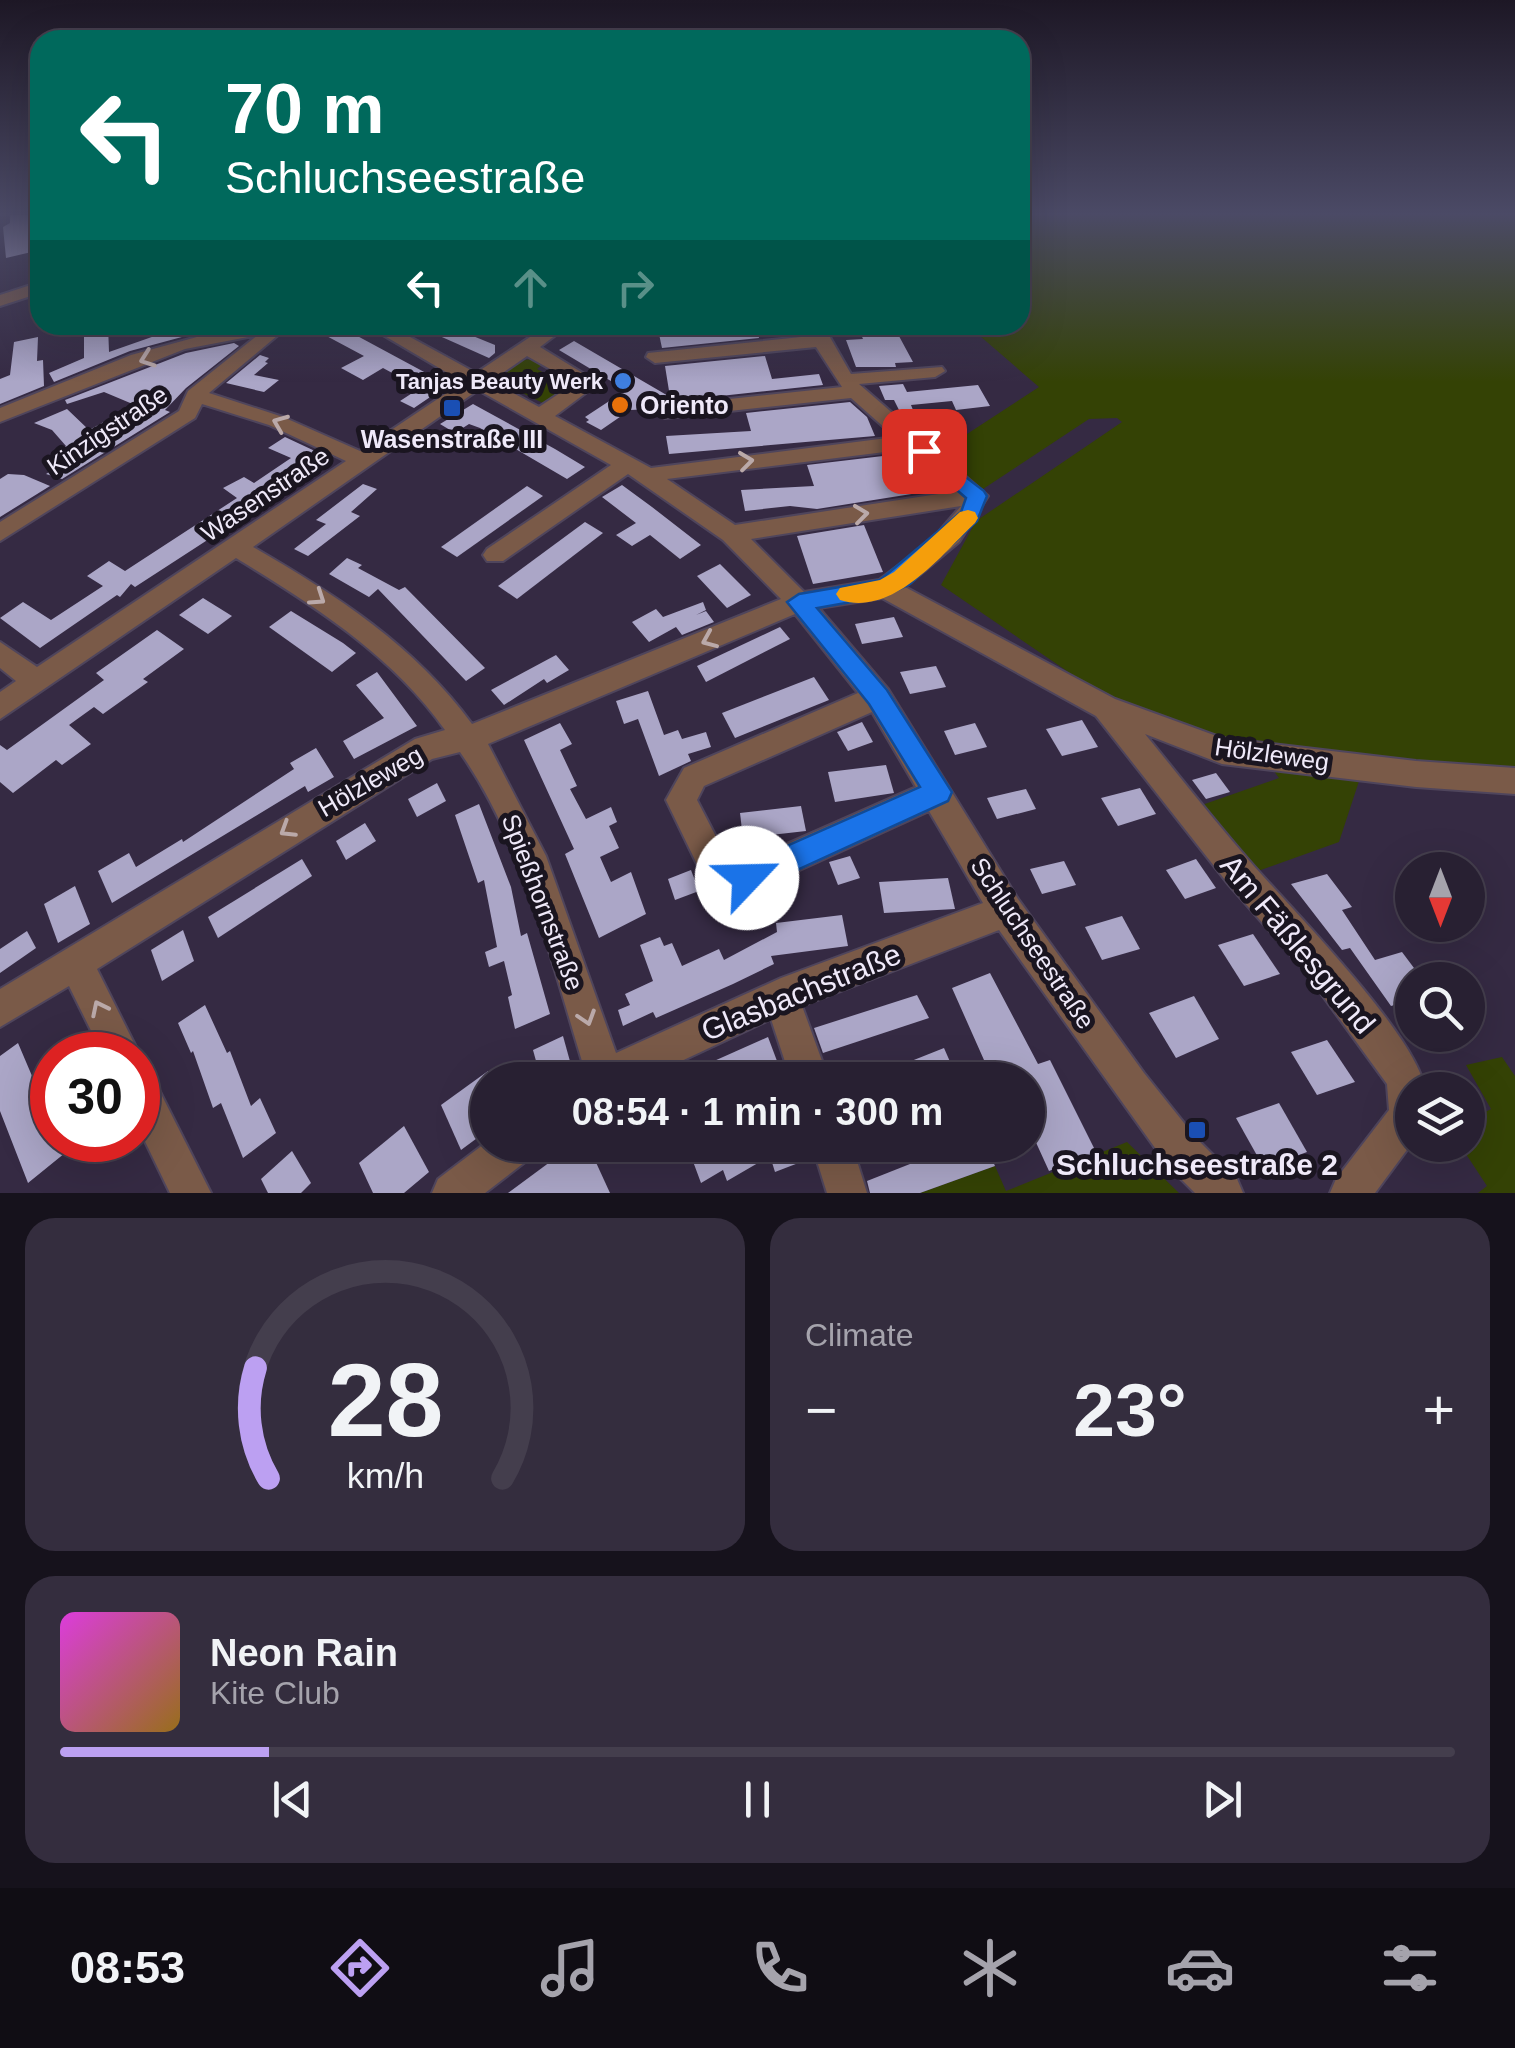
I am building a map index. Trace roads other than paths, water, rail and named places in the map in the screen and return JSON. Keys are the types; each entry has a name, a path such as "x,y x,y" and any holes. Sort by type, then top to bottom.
{"street":[{"path":"0,302 30,291"},
{"path":"0,416 221,335"},
{"name":"Kinzigstraße","path":"0,533 188,414 195,395 268,335"},
{"name":"Schluchseestraße","path":"393,335 650,478 731,534 799,602 878,697 1006,911 1131,1086 1182,1152 1223,1193"},
{"name":"Wasenstraße","path":"0,707 546,335"},
{"path":"656,357 804,335"},
{"path":"819,335 850,386 977,496"},
{"path":"527,348 590,383 542,415"},
{"path":"665,412 935,371"},
{"path":"195,395 276,421 363,460"},
{"path":"650,478 664,471 911,442"},
{"path":"495,555 628,464"},
{"path":"731,534 977,496"},
{"name":"Hölzleweg","path":"0,1008 425,748 488,732 799,602 885,588 902,578 970,516 977,496"},
{"name":"Spießhornstraße","path":"235,546 314,594 404,664 468,736 521,835 561,938 597,1062"},
{"name":"Hölzleweg","path":"885,588 1105,707 1222,751 1416,774 1515,781"},
{"path":"0,653 36,682"},
{"path":"878,697 694,777 681,800 718,874 747,878 938,792"},
{"name":"Am Fäßlesgrund","path":"1105,707 1240,874 1316,958 1405,1077 1409,1116 1350,1193"},
{"name":"Glasbachstraße","path":"637,1062 781,996 1006,911"},
{"path":"75,962 110,1032"},
{"path":"781,996 804,1062"},
{"path":"160,1131 190,1193"},
{"path":"452,1193 493,1162"},
{"path":"837,1162 847,1193"}],"place":[{"name":"Tanjas Beauty Werk","path":"623,381"},
{"name":"Oriento","path":"620,405"},
{"name":"Wasenstraße III","path":"452,408"},
{"name":"Schluchseestraße 2","path":"1197,1130"}]}
